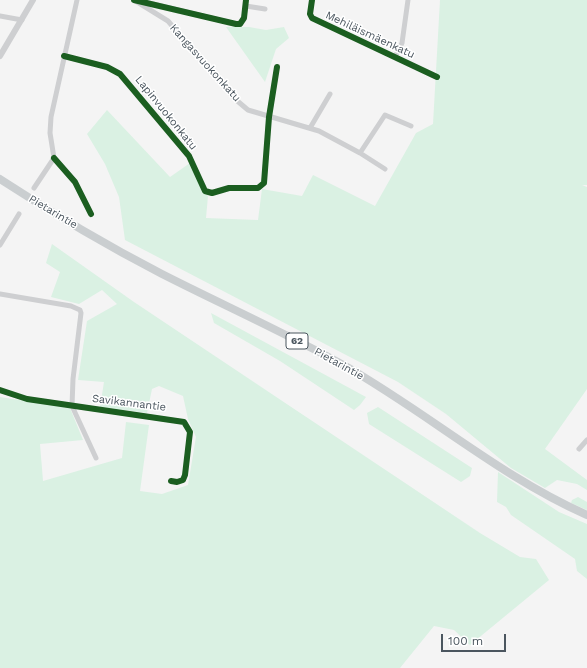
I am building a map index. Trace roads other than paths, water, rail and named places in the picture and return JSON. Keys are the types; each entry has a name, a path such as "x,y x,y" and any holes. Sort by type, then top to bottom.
{"main road":[{"name":"Pietarintie","path":"0,179 65,220 140,262 348,368 412,408 524,484 587,515"}],"street":[{"path":"0,56 34,0"},
{"path":"77,0 50,125 54,158 75,182 91,214"},
{"path":"134,0 236,24 240,24 244,18 246,0"},
{"name":"Kangasvuokonkatu","path":"134,0 168,21 235,99 248,110 319,131 360,153 385,169"},
{"path":"168,7 170,0"},
{"name":"Mehiläismäenkatu","path":"312,0 310,14 312,18 437,77"},
{"path":"395,57 402,43 408,0"},
{"path":"246,6 265,9"},
{"path":"0,16 22,20"},
{"name":"Lapinvuokonkatu","path":"64,56 107,67 120,74 189,156 202,184 208,192 217,192 229,188 258,188 264,183 269,117"},
{"path":"269,117 276,67"},
{"path":"310,128 330,94"},
{"path":"360,153 385,115 411,126"},
{"path":"34,188 54,158"},
{"path":"0,245 19,214"},
{"path":"0,294 71,306 80,310 81,313 73,379 72,406 96,458"},
{"name":"Savikannantie","path":"0,390 17,397 184,422 190,432 185,475 183,480 177,482 172,481"},
{"path":"579,449 587,440"}]}
